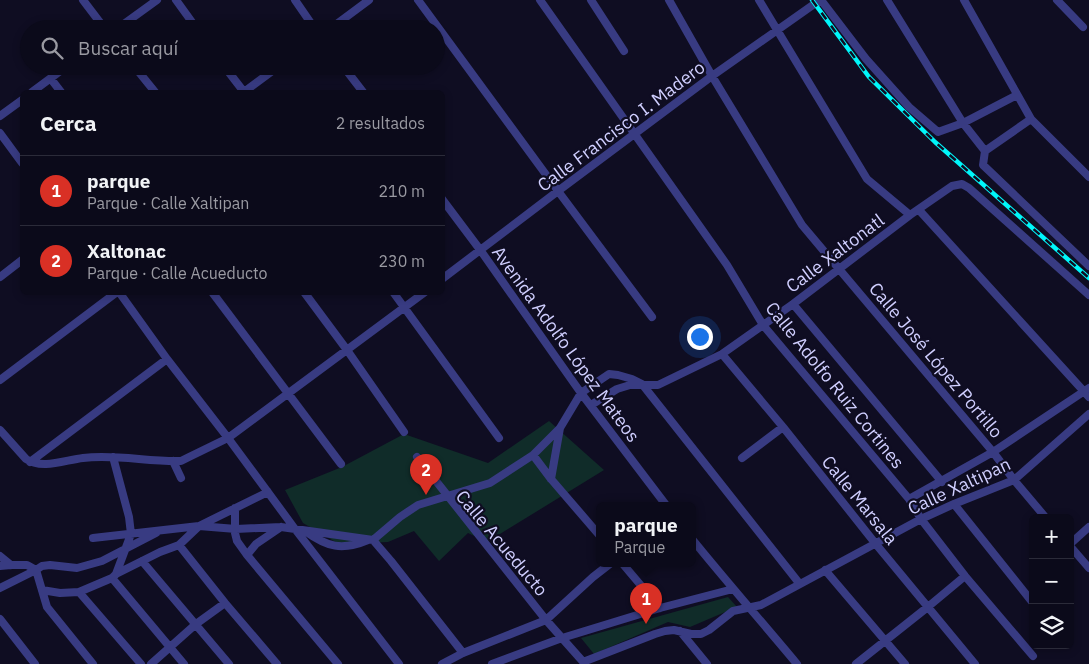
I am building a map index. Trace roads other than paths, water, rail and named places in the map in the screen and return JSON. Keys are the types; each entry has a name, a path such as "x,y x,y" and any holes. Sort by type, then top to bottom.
{"street":[{"path":"83,0 99,20"},
{"path":"129,20 157,0"},
{"path":"176,0 190,20"},
{"path":"295,0 309,20"},
{"path":"342,20 369,0"},
{"path":"418,0 433,20"},
{"name":"Calle Adolfo Ruiz Cortines","path":"540,0 727,265 763,325 909,499 921,519 965,576 1033,656"},
{"path":"591,0 624,51"},
{"name":"Calle José López Portillo","path":"669,0 712,76 802,225 993,452 1043,514"},
{"path":"759,0 867,179 910,215"},
{"path":"820,0 866,59 909,107 938,132 963,122 1017,95"},
{"name":"Calle Francisco I. Madero","path":"445,277 712,76 820,0"},
{"path":"887,0 963,122 985,151 983,165 1089,266"},
{"path":"964,0 1031,119 1089,177"},
{"path":"1058,0 1083,27"},
{"path":"445,37 652,317"},
{"path":"35,90 56,75"},
{"path":"141,75 152,90"},
{"path":"231,75 242,90"},
{"path":"247,90 267,75"},
{"path":"350,75 361,90"},
{"path":"51,79 59,90"},
{"path":"0,116 20,101"},
{"path":"985,151 1031,119"},
{"path":"0,133 20,160"},
{"name":"Calle Xaltonatl","path":"591,405 617,389 630,385 658,384 722,354 793,304 910,215 952,186 962,184 970,188 1089,295"},
{"name":"Avenida Adolfo López Mateos","path":"445,204 480,250 581,394 664,502"},
{"path":"909,499 993,452 1087,392 919,210"},
{"path":"0,277 20,262"},
{"path":"0,380 114,295"},
{"path":"120,295 295,529 399,664"},
{"path":"214,295 341,464"},
{"path":"306,295 404,432"},
{"path":"395,295 499,438"},
{"path":"0,430 26,459 40,465 84,458 113,457 181,461 228,438 421,295"},
{"path":"793,304 942,482"},
{"name":"Calle Marsala","path":"722,354 783,426 876,544 975,664"},
{"path":"30,462 167,359"},
{"path":"417,457 447,496 490,483 533,455 560,428 581,394 609,374 618,375 642,384 799,583"},
{"name":"Calle Xaltipan","path":"584,663 665,631 680,630 691,634 700,634 709,630 733,611 761,605 921,519 1014,480 1089,414"},
{"path":"742,458 783,426"},
{"path":"551,479 560,428"},
{"path":"533,455 596,531"},
{"path":"113,457 129,517 131,534 114,576"},
{"path":"173,461 181,478"},
{"path":"42,590 60,593 79,592 160,552 179,545 199,526 268,492"},
{"name":"Calle Acueducto","path":"372,540 418,505 447,496 546,620 584,663"},
{"path":"954,504 1029,598"},
{"path":"235,508 237,541 338,664"},
{"path":"93,538 199,526 236,529 281,527 372,540 391,561 463,653"},
{"path":"247,555 256,544 281,527"},
{"path":"1074,541 1089,527"},
{"path":"0,588 42,566 77,568 102,561 124,551 160,530"},
{"path":"696,544 797,664"},
{"path":"179,545 277,664"},
{"path":"1074,550 1089,568"},
{"path":"0,556 11,565"},
{"path":"142,561 229,664"},
{"path":"0,566 27,565 36,570 47,607 93,664"},
{"path":"442,664 463,653 546,620 606,567"},
{"path":"625,567 660,608"},
{"path":"825,570 905,664"},
{"path":"114,576 184,664"},
{"path":"856,664 965,576"},
{"path":"492,664 562,638 660,608 733,589"},
{"path":"79,592 141,664"},
{"path":"151,664 196,624 225,603"},
{"path":"0,619 35,664"},
{"path":"680,630 707,664"}],"railway":[{"path":"812,0 869,77 935,142 1089,278"}],"place":[{"name":"Xaltonac","path":"426,495"},
{"name":"parque","path":"646,624"}]}
